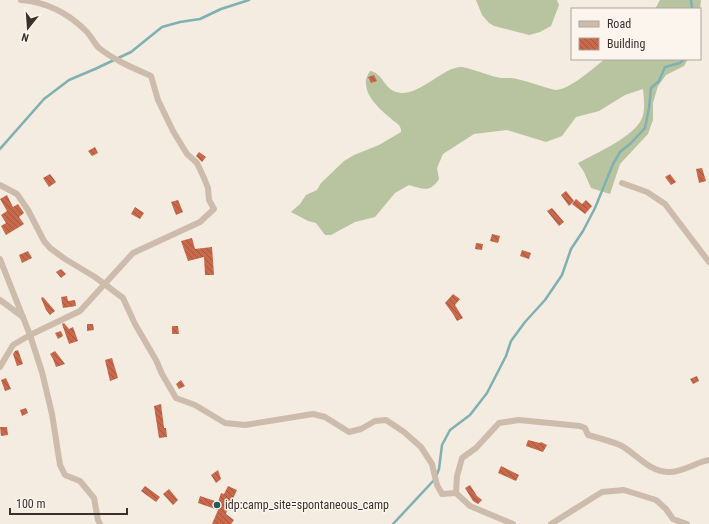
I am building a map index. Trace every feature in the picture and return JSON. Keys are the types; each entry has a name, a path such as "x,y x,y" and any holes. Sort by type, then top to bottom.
{"street":[{"path":"0,367 13,345 30,335 80,311 133,254 200,222 214,209 209,200 208,188 197,163 187,154 173,131 158,100 151,76 114,58 98,47 87,31 60,10 34,1 21,0"},
{"path":"622,183 647,192 665,204 709,262"},
{"path":"0,186 17,194 28,210 44,241 50,248 123,298 135,324 146,341 162,374 176,398 195,404 225,423 245,425 313,414 325,417 349,432 361,429 375,421 386,420 404,432 421,447 432,464 437,486 442,494 456,493 470,506 513,524"},
{"path":"0,259 24,317 42,372 52,414 60,465 65,475 80,481 94,498 100,524"},
{"path":"0,300 24,317"},
{"path":"456,493 457,476 462,458 476,448 499,423 519,420 580,426 585,428 588,435 622,446 647,465 664,471 669,472 692,466 700,461 709,460"},
{"path":"551,524 602,492 624,490 656,500 666,509 673,519 687,524"}],"green space":[{"path":"476,0 557,0 559,5 551,26 540,32 529,35 494,26 489,23 482,15"},
{"path":"660,0 701,0 700,8 656,8"},
{"path":"604,60 687,60 684,66 666,75 658,86 653,103 653,120 648,134 620,164 610,194 591,188 578,163 612,145 635,128 643,115 643,89 625,95 599,111 576,117 562,136 546,142 507,130 474,134 443,154 437,168 439,179 432,186 422,189 409,185 395,193 375,217 355,222 331,235 325,235 316,223 308,221 291,212 300,204 306,195 317,190 321,183 344,161 354,155 379,145 401,132 399,125 377,106 368,94 366,80 370,71 375,72 387,86 395,92 401,93 416,90 453,68 460,67 468,68 498,78 517,79 555,90 574,83"}],"building":[{"path":"374,75 377,81 371,83 368,77"},
{"path":"95,147 98,153 92,156 88,151"},
{"path":"199,152 206,157 202,162 196,156"},
{"path":"702,168 706,181 699,183 696,169"},
{"path":"50,174 56,182 49,187 43,178"},
{"path":"670,174 676,182 671,185 665,177"},
{"path":"566,191 574,201 569,206 561,195"},
{"path":"7,195 13,207 18,204 24,213 19,217 24,224 6,235 1,226 6,223 1,215 7,211 0,199"},
{"path":"576,199 582,204 586,200 592,206 585,214 572,204"},
{"path":"178,200 183,212 176,215 171,202"},
{"path":"135,207 144,213 140,219 131,214"},
{"path":"552,208 564,222 559,226 547,211"},
{"path":"492,234 500,236 498,243 490,241"},
{"path":"192,238 195,249 212,247 214,275 205,275 204,257 188,261 181,241"},
{"path":"476,243 483,244 482,250 475,249"},
{"path":"522,250 531,253 529,259 520,256"},
{"path":"28,251 32,258 22,263 19,255"},
{"path":"61,269 66,274 61,278 56,272"},
{"path":"453,294 460,299 455,305 463,318 457,321 445,303"},
{"path":"67,296 68,301 75,300 76,306 63,308 61,297"},
{"path":"43,297 55,311 50,315 41,298"},
{"path":"64,323 69,329 73,327 78,341 69,344 62,324"},
{"path":"87,324 93,324 94,330 87,331"},
{"path":"172,326 178,326 179,334 172,334"},
{"path":"61,331 63,336 58,339 55,333"},
{"path":"18,350 23,364 17,366 13,354"},
{"path":"55,351 65,364 56,367 50,354"},
{"path":"112,358 118,378 110,381 105,360"},
{"path":"697,376 699,381 693,384 690,379"},
{"path":"6,378 11,389 5,391 1,380"},
{"path":"181,380 185,386 179,389 176,384"},
{"path":"161,404 164,428 166,428 167,437 159,438 154,406"},
{"path":"26,408 28,413 22,416 20,410"},
{"path":"0,427 7,427 8,435 1,436"},
{"path":"528,440 541,442 547,445 543,452 526,446"},
{"path":"501,466 519,475 516,481 498,473"},
{"path":"218,470 221,479 216,483 211,475"},
{"path":"470,485 477,496 482,500 478,504 473,501 465,488"},
{"path":"145,486 160,497 156,502 141,491"},
{"path":"228,486 237,490 230,505 229,504 226,514 234,520 231,524 212,524 218,510 198,503 200,496 218,502 221,493 224,494"},
{"path":"169,489 178,500 173,505 163,494"}],"waterway":[{"path":"0,149 44,99 69,80 131,52 162,27 200,19 221,9 249,0"},
{"path":"691,0 692,8"},
{"path":"393,524 435,479 439,469 442,445 450,430 470,415 487,393 506,356 511,341 525,322 545,300 562,275 571,249 583,231 595,208 613,164 620,152 645,128 651,88 659,81 665,67 680,63 683,60"}],"place":[{"name":"idp:camp_site=spontaneous_camp","path":"217,505"}]}
